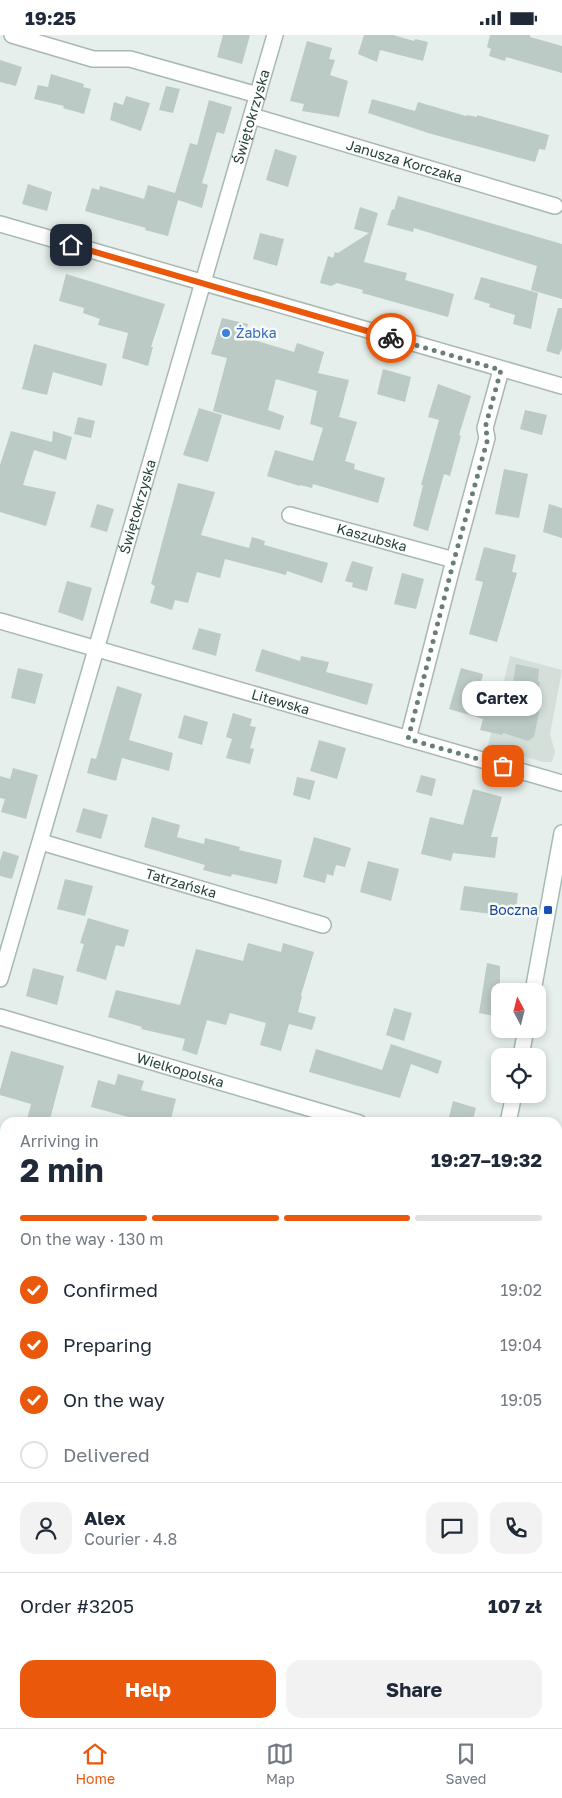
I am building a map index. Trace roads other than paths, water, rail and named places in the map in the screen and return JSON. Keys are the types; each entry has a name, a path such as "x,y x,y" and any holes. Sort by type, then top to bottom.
{"street":[{"path":"12,35 93,59 130,59 258,95"},
{"name":"Świętokrzyska","path":"0,979 275,35"},
{"name":"Janusza Korczaka","path":"252,116 555,206"},
{"path":"0,224 501,370 562,386"},
{"path":"408,739 454,560 488,438 485,428 501,370"},
{"name":"Kaszubska","path":"290,515 454,560"},
{"name":"Litewska","path":"0,621 562,783"},
{"path":"534,983 562,833"},
{"name":"Tatrzańska","path":"41,842 323,925"},
{"name":"Wielkopolska","path":"0,1017 339,1117"},
{"path":"509,1117 512,1103"}],"place":[{"name":"Żabka","path":"226,333"},
{"name":"Cartex","path":"503,766"},
{"name":"Boczna","path":"548,910"}]}
